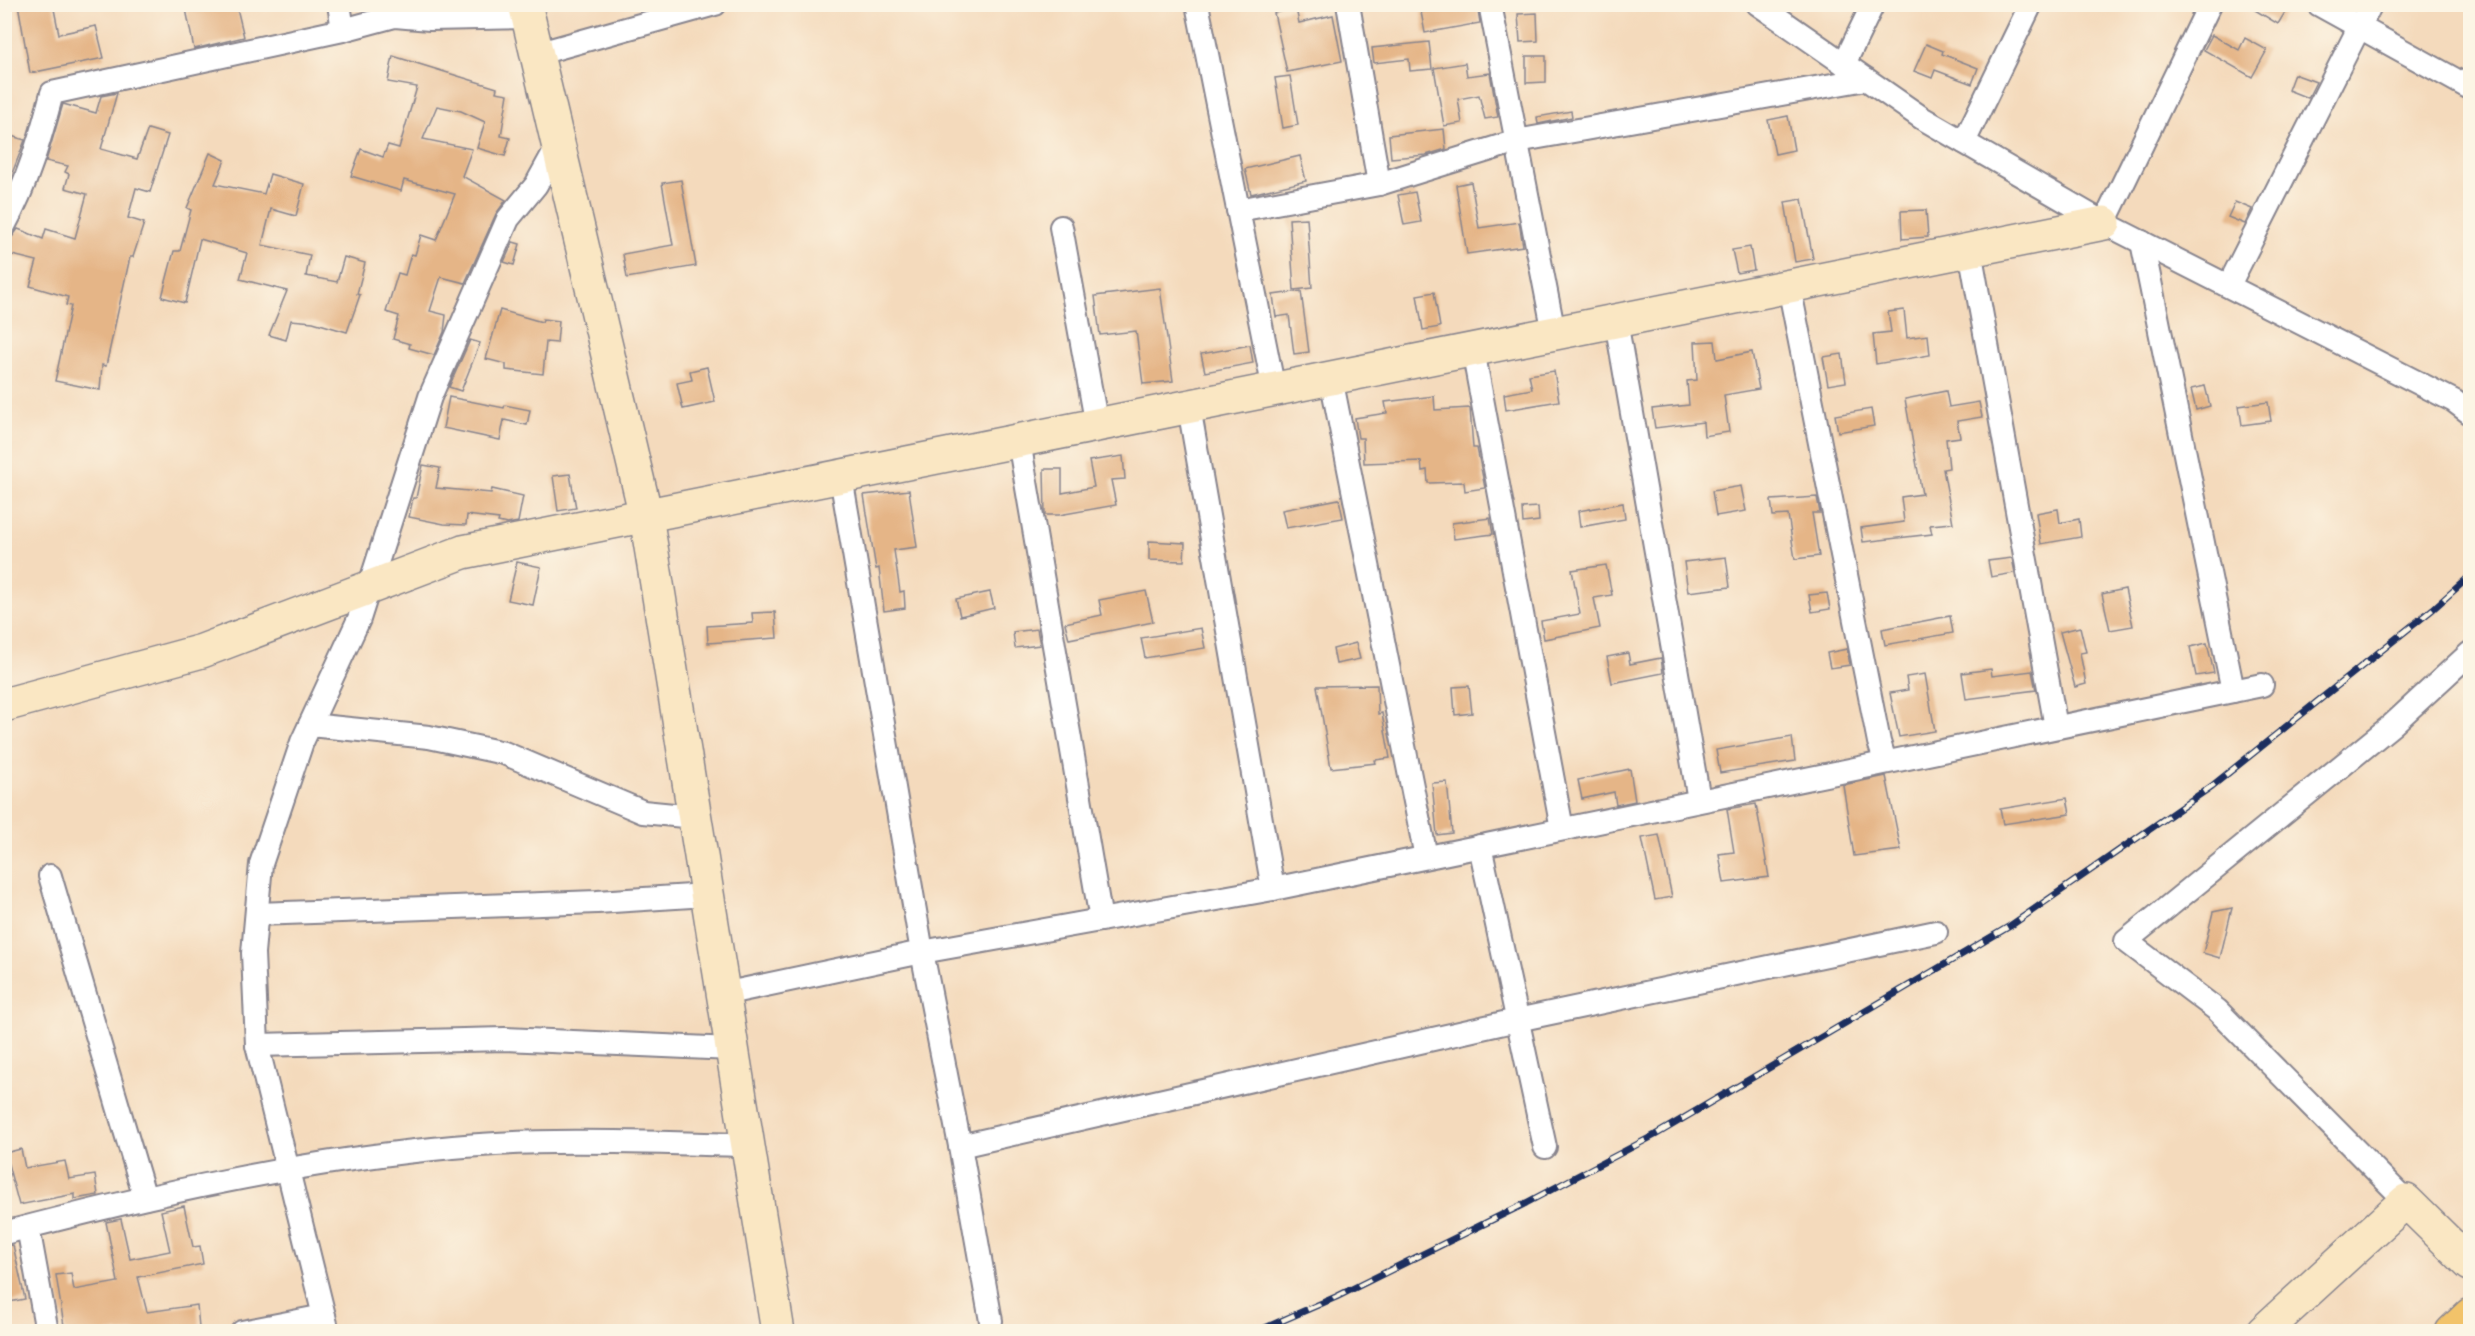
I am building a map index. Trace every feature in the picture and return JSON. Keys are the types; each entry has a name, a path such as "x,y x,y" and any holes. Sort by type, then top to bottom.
{"highway":[{"path":"2452,1332 2470,1315"}],"street":[{"path":"339,4 343,30"},
{"path":"536,54 715,4"},
{"path":"1197,4 1274,390"},
{"path":"1348,4 1379,184"},
{"path":"1490,4 1554,333"},
{"path":"1758,4 1922,118 2104,223 2229,285 2454,402 2470,413"},
{"path":"1844,64 1873,4"},
{"path":"1964,142 2031,4"},
{"path":"2104,223 2210,4"},
{"path":"2318,4 2470,88"},
{"path":"2229,285 2371,4"},
{"path":"4,226 19,199 33,161 52,93 343,30 396,16 430,19 526,11 646,516 778,1332"},
{"path":"1238,210 1379,184 1517,141 1866,79"},
{"path":"242,1332 326,1324 257,1045 253,953 261,864 302,742 358,620 430,397 508,219 536,185 558,145"},
{"path":"4,705 202,651 463,552 2104,223"},
{"path":"1061,227 1097,426"},
{"path":"2142,242 2233,691"},
{"path":"1970,250 2056,727"},
{"path":"1789,286 1885,761"},
{"path":"1616,321 1699,800"},
{"path":"1473,350 1562,829"},
{"path":"1331,378 1426,857"},
{"path":"1189,407 1273,889"},
{"path":"1019,441 1101,920"},
{"path":"841,477 922,952 991,1321"},
{"path":"2465,1258 2406,1202 2217,1010 2126,941 2392,725 2470,653"},
{"path":"723,994 922,952 1273,889 2262,685"},
{"path":"310,725 429,737 504,753 643,812 694,817"},
{"path":"1480,846 1545,1147"},
{"path":"50,876 146,1198"},
{"path":"256,914 597,902 707,895"},
{"path":"960,1146 1517,1020 1936,932"},
{"path":"257,1045 505,1039 732,1049"},
{"path":"47,1332 11,1229 287,1168 454,1147 557,1142 748,1145"},
{"path":"2263,1332 2406,1202"}],"building":[{"path":"18,4 53,4 59,34 96,26 104,58 30,73"},
{"path":"185,4 236,4 244,37 194,49"},
{"path":"1462,4 1477,4 1480,23 1425,33 1421,12"},
{"path":"2245,4 2290,4 2278,24"},
{"path":"1296,8 1299,23 1333,15 1342,61 1287,72 1274,13"},
{"path":"1537,13 1538,41 1520,42 1518,14"},
{"path":"2212,35 2239,50 2245,38 2267,50 2252,77 2204,50"},
{"path":"1429,42 1432,69 1410,71 1409,59 1374,63 1372,48"},
{"path":"1926,44 1943,51 1942,54 1978,68 1972,84 1935,70 1932,78 1914,71"},
{"path":"393,56 497,88 496,92 508,94 501,136 510,138 505,156 477,148 485,122 461,111 437,106 423,139 472,149 462,176 506,200 496,214 465,283 441,277 430,311 446,315 444,332 434,355 409,348 410,344 393,339 399,316 386,312 398,273 405,275 411,254 415,255 421,235 436,240 455,194 404,180 401,191 351,176 361,149 383,157 388,145 399,148 417,87 388,82"},
{"path":"1526,56 1546,56 1546,82 1526,83"},
{"path":"1465,63 1467,76 1490,73 1498,117 1485,119 1479,95 1458,99 1462,123 1444,126 1434,68"},
{"path":"2294,74 2316,82 2308,98 2288,90"},
{"path":"1290,76 1298,125 1283,128 1275,78"},
{"path":"117,93 101,149 137,159 148,129 168,135 150,192 136,188 128,218 144,223 133,257 130,257 106,366 102,365 100,390 55,381 71,306 66,305 68,297 30,286 37,261 4,253 4,239 12,237 18,229 43,239 46,229 75,238 87,194 65,188 69,174 65,172 68,166 46,161 63,104 96,113 101,96"},
{"path":"1571,111 1572,117 1538,124 1537,117"},
{"path":"1788,116 1794,150 1775,154 1768,120"},
{"path":"1444,129 1446,149 1426,155 1391,158 1389,135"},
{"path":"4,134 25,140 4,194"},
{"path":"210,153 225,160 215,184 264,194 270,174 304,184 296,216 271,209 262,245 310,255 306,276 337,282 344,257 365,263 357,294 360,295 347,332 313,322 291,320 286,340 269,335 287,291 240,279 247,253 200,239 185,303 162,297 174,251 180,251 191,210 187,208"},
{"path":"1300,156 1306,181 1251,194 1245,169"},
{"path":"681,180 696,266 627,278 623,254 673,245 662,183"},
{"path":"1471,182 1479,228 1519,222 1523,246 1467,254 1456,185"},
{"path":"1415,192 1421,222 1404,225 1398,195"},
{"path":"1802,199 1813,259 1795,262 1785,202"},
{"path":"2235,202 2252,209 2245,224 2228,217"},
{"path":"1926,210 1928,237 1902,239 1901,211"},
{"path":"1307,218 1312,288 1294,290 1289,219"},
{"path":"513,242 520,244 514,265 504,262"},
{"path":"1750,247 1754,270 1737,273 1732,250"},
{"path":"1160,288 1173,381 1143,384 1136,331 1100,335 1095,296"},
{"path":"1301,291 1309,352 1294,354 1289,315 1276,317 1273,295"},
{"path":"1434,292 1440,327 1423,330 1417,295"},
{"path":"500,310 542,322 543,319 559,321 557,343 546,342 543,374 506,370 506,364 486,359"},
{"path":"1904,310 1907,338 1928,335 1930,355 1876,364 1873,334 1891,332 1888,312"},
{"path":"470,340 480,343 461,391 449,387"},
{"path":"1715,341 1717,359 1752,352 1759,389 1724,395 1729,432 1704,436 1703,422 1655,428 1652,409 1689,405 1687,381 1697,380 1695,342"},
{"path":"1250,345 1253,363 1205,372 1201,354"},
{"path":"1842,354 1846,382 1828,385 1823,357"},
{"path":"707,367 715,402 683,409 677,383 692,380 690,371"},
{"path":"1554,371 1559,401 1506,410 1504,394 1532,389 1529,375"},
{"path":"2205,386 2210,406 2196,410 2191,389"},
{"path":"1946,391 1949,407 1979,402 1982,417 1957,421 1960,437 1946,439 1949,468 1943,469 1953,523 1930,525 1932,534 1863,542 1861,528 1904,522 1901,497 1922,494 1905,399"},
{"path":"1434,396 1435,410 1470,408 1473,448 1477,448 1485,488 1465,491 1464,482 1428,483 1427,470 1422,471 1421,461 1364,463 1363,438 1358,438 1355,418 1387,413 1385,402"},
{"path":"449,397 504,408 505,405 530,410 527,425 504,420 500,440 443,428"},
{"path":"2268,402 2271,421 2242,425 2239,406"},
{"path":"1871,409 1874,426 1838,432 1835,415"},
{"path":"1123,456 1125,479 1111,480 1116,505 1059,515 1045,515 1044,469 1062,469 1062,493 1094,487 1089,461"},
{"path":"423,465 440,468 436,488 491,493 492,489 523,496 518,522 507,524 498,522 499,519 467,515 466,525 444,524 409,517 413,498 416,498"},
{"path":"570,474 576,508 558,511 553,476"},
{"path":"1741,486 1746,511 1716,516 1712,491"},
{"path":"909,490 917,547 894,550 900,592 904,591 905,608 884,611 879,568 876,569 864,495"},
{"path":"1817,497 1820,513 1812,513 1819,556 1795,559 1788,515 1773,516 1771,500"},
{"path":"1339,499 1343,518 1286,528 1282,510"},
{"path":"1623,503 1625,519 1580,527 1578,511"},
{"path":"1538,507 1539,521 1523,523 1522,508"},
{"path":"2058,509 2060,523 2079,519 2081,537 2041,544 2036,513"},
{"path":"1490,518 1493,534 1454,539 1452,523"},
{"path":"1149,541 1185,543 1184,561 1149,560"},
{"path":"1726,557 1730,587 1688,592 1684,562"},
{"path":"2012,558 2015,573 1991,577 1988,561"},
{"path":"517,562 541,567 533,605 508,600"},
{"path":"1606,565 1612,595 1594,598 1600,628 1544,639 1541,621 1580,614 1572,570"},
{"path":"2125,589 2133,626 2110,630 2102,594"},
{"path":"1146,591 1153,622 1069,639 1065,623 1102,615 1099,600"},
{"path":"990,592 994,608 960,616 956,599"},
{"path":"1827,593 1830,609 1812,612 1809,595"},
{"path":"775,612 777,638 708,643 707,626 753,623 752,613"},
{"path":"1950,616 1953,633 1885,645 1882,629"},
{"path":"2080,627 2086,652 2080,653 2086,684 2075,687 2060,632"},
{"path":"1201,628 1205,648 1145,658 1141,638"},
{"path":"1037,629 1040,645 1015,648 1013,632"},
{"path":"1356,643 1360,659 1336,664 1333,649"},
{"path":"2207,643 2214,673 2196,676 2190,647"},
{"path":"1847,649 1850,665 1830,668 1827,653"},
{"path":"1628,653 1630,664 1661,658 1663,673 1612,683 1607,657"},
{"path":"1991,669 1992,676 2032,671 2036,690 1966,699 1962,673"},
{"path":"1925,674 1935,731 1899,737 1890,693 1908,690 1906,677"},
{"path":"1377,685 1378,714 1382,713 1390,758 1375,760 1376,763 1331,768 1317,686"},
{"path":"1469,686 1472,713 1455,715 1453,687"},
{"path":"1792,737 1795,761 1720,773 1716,750"},
{"path":"1630,769 1635,801 1616,805 1614,792 1582,799 1578,780"},
{"path":"1886,776 1901,850 1854,856 1843,785"},
{"path":"1447,782 1452,833 1437,835 1432,783"},
{"path":"2067,798 2070,814 2003,824 2000,809"},
{"path":"1756,804 1769,877 1724,883 1719,854 1734,852 1727,809"},
{"path":"1659,835 1672,897 1655,900 1642,838"},
{"path":"2232,908 2220,958 2203,953 2213,912"},
{"path":"21,1149 25,1168 65,1161 69,1179 95,1175 98,1195 75,1199 75,1194 19,1205 5,1153"},
{"path":"184,1206 193,1247 200,1246 203,1264 138,1277 147,1312 197,1305 199,1327 162,1332 65,1332 56,1275 71,1273 74,1290 118,1282 106,1222 121,1219 130,1259 170,1251 161,1211"},
{"path":"13,1245 25,1299 4,1303 4,1246"}],"railway":[{"path":"1256,1332 1336,1297 1526,1203 1655,1135 2010,926 2212,786 2433,609 2470,576"}]}
